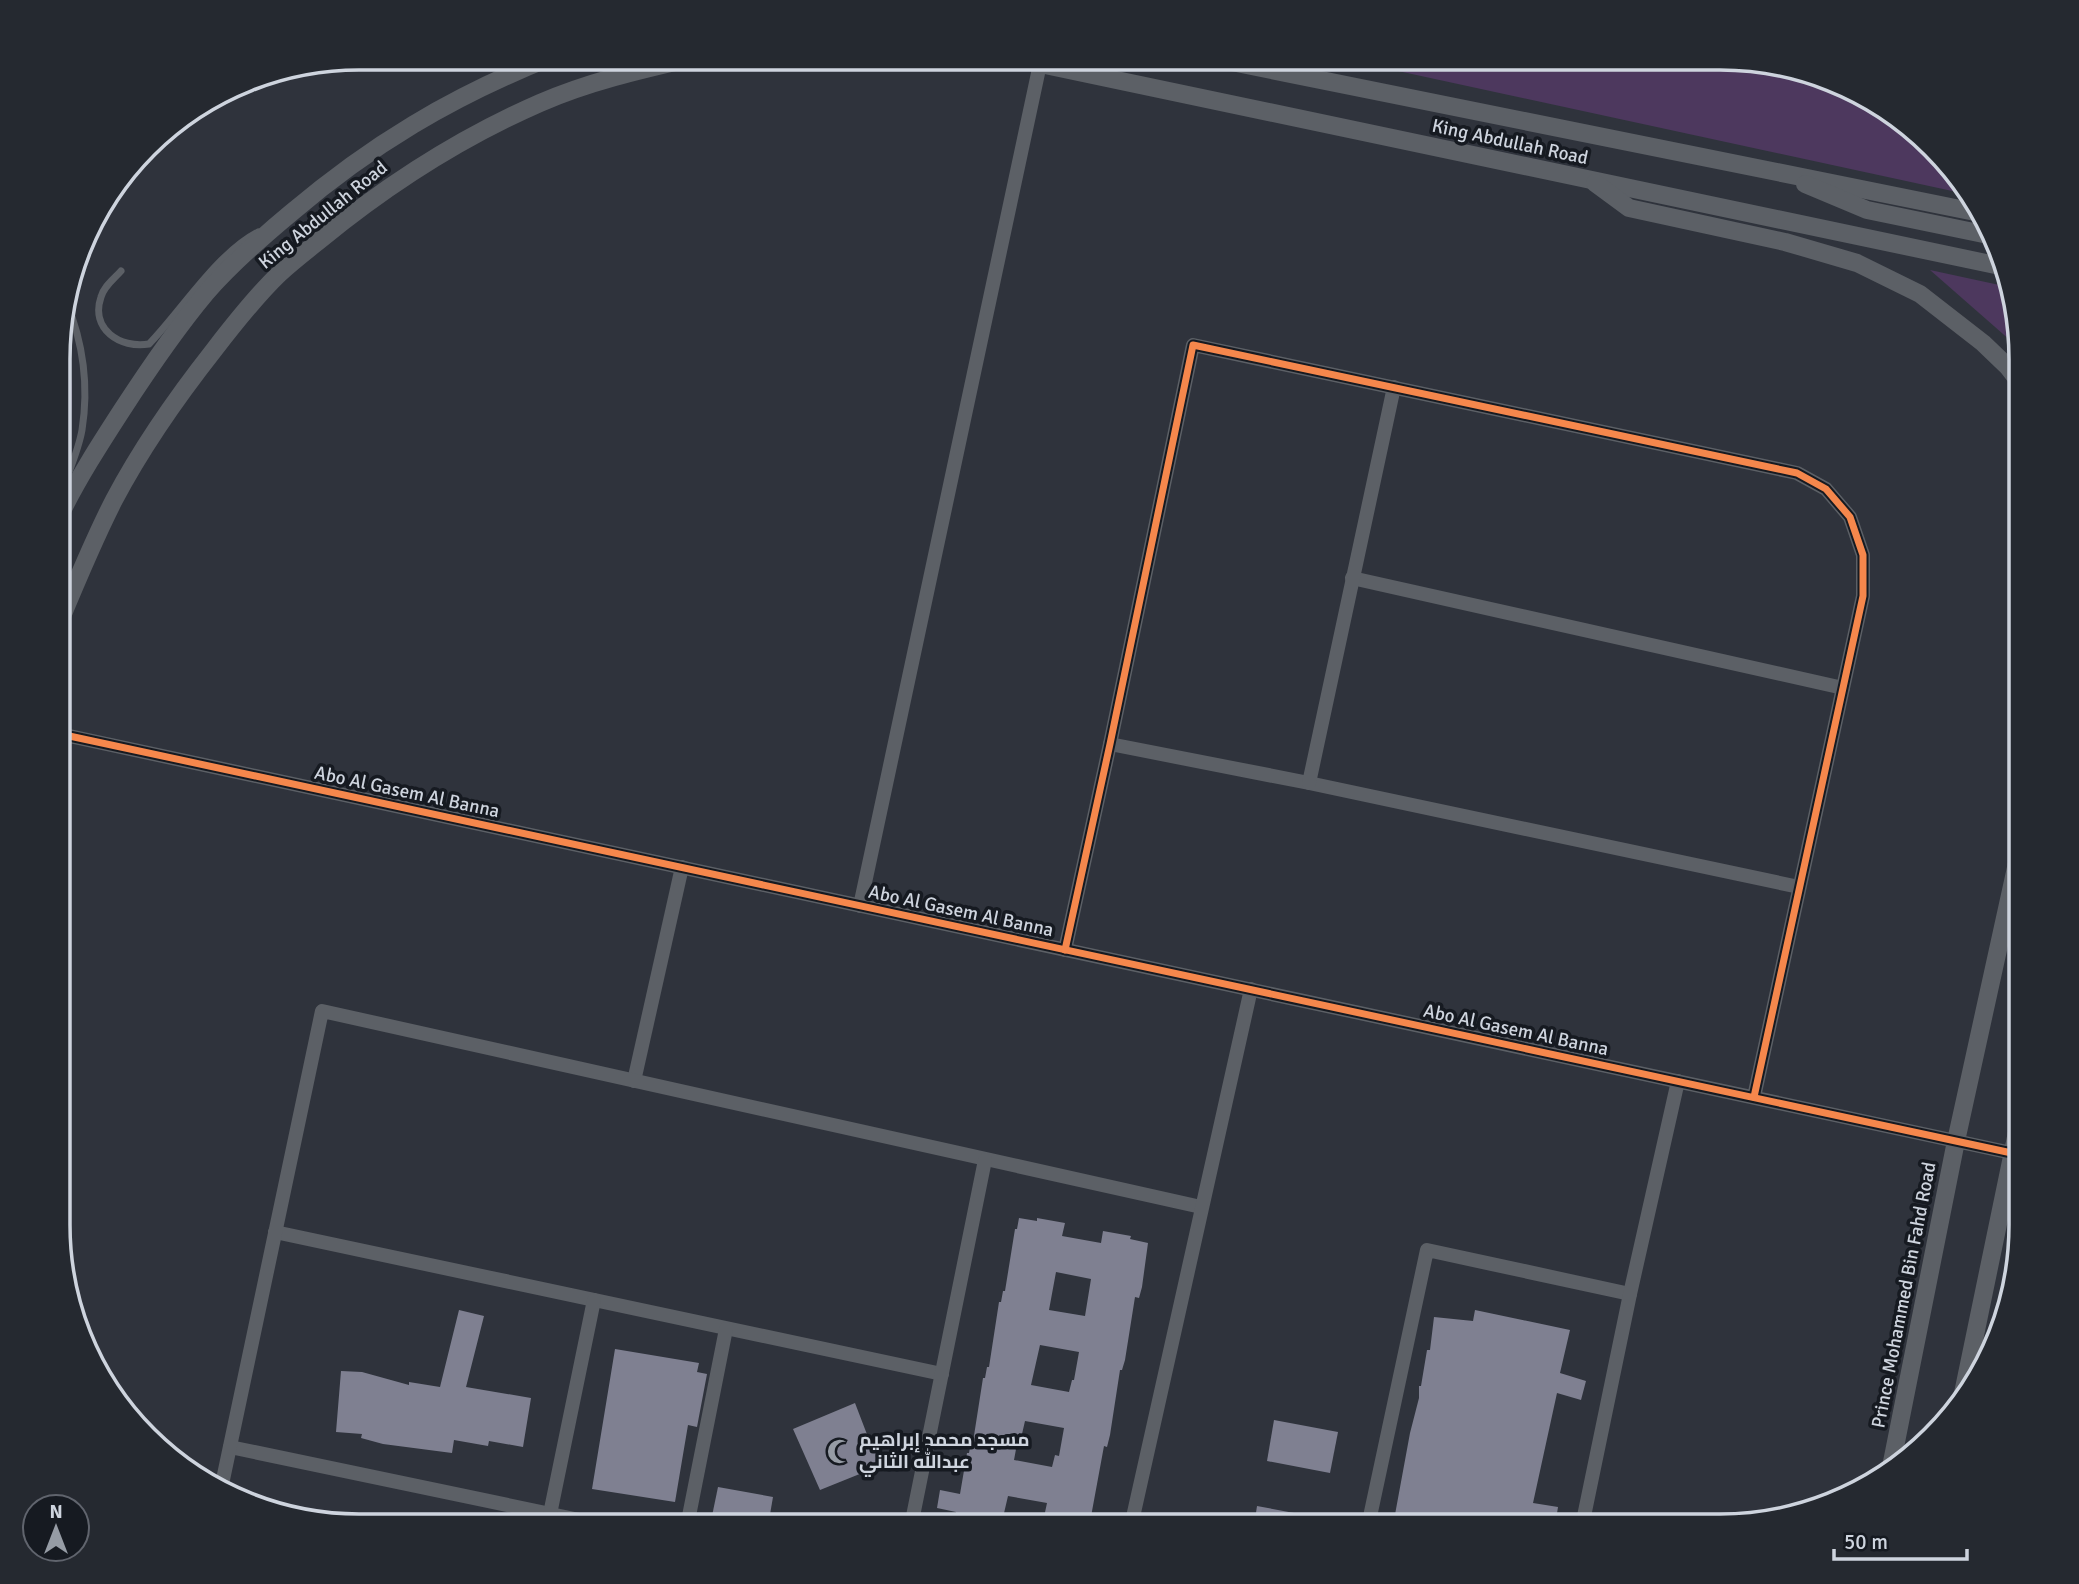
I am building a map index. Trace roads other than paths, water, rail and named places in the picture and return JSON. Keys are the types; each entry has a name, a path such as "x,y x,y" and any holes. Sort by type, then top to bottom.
{"street":[{"name":"King Abdullah Road","path":"70,494 143,378 185,320 208,292 260,239 323,185 366,155 440,108 519,70"},
{"name":"King Abdullah Road","path":"70,596 115,498 145,447 219,343 279,273 361,206 462,141 540,103 592,83 644,70"},
{"path":"860,905 1039,70"},
{"name":"King Abdullah Road","path":"1068,70 1993,264"},
{"name":"King Abdullah Road","path":"1272,70 1968,210"},
{"path":"1768,169 1867,210 1980,233"},
{"path":"1592,181 1629,208 1785,242 1857,262 1920,294 2009,368"},
{"path":"1066,950 1193,345 1797,473 1826,489 1850,517 1863,555 1863,596 1754,1097"},
{"path":"1309,783 1394,387"},
{"path":"1352,578 1843,688"},
{"name":"Abo Al Gasem Al Banna","path":"70,736 2009,1152"},
{"path":"1110,744 1309,783 1798,887"},
{"path":"634,1081 682,867"},
{"name":"Prince Mohammed Bin Fahd Road","path":"1893,1456 1956,1141 2009,900"},
{"path":"1134,1514 1251,989"},
{"path":"223,1480 322,1011 1201,1208"},
{"path":"1584,1514 1678,1081"},
{"path":"913,1514 985,1160"},
{"path":"1979,1352 2009,1196"},
{"path":"275,1232 942,1374"},
{"path":"1371,1514 1427,1250 1630,1294"},
{"path":"230,1447 550,1514 594,1300"},
{"path":"689,1514 726,1329"}],"lane":[{"path":"121,271 106,286 101,297 101,320 106,331 125,345 149,344 237,246 281,221"},
{"path":"70,467 82,430 85,393 85,366 72,321"}],"place":[{"name":"مسجد محمد إبراهيم عبدالله الثاني","path":"839,1451"}]}
